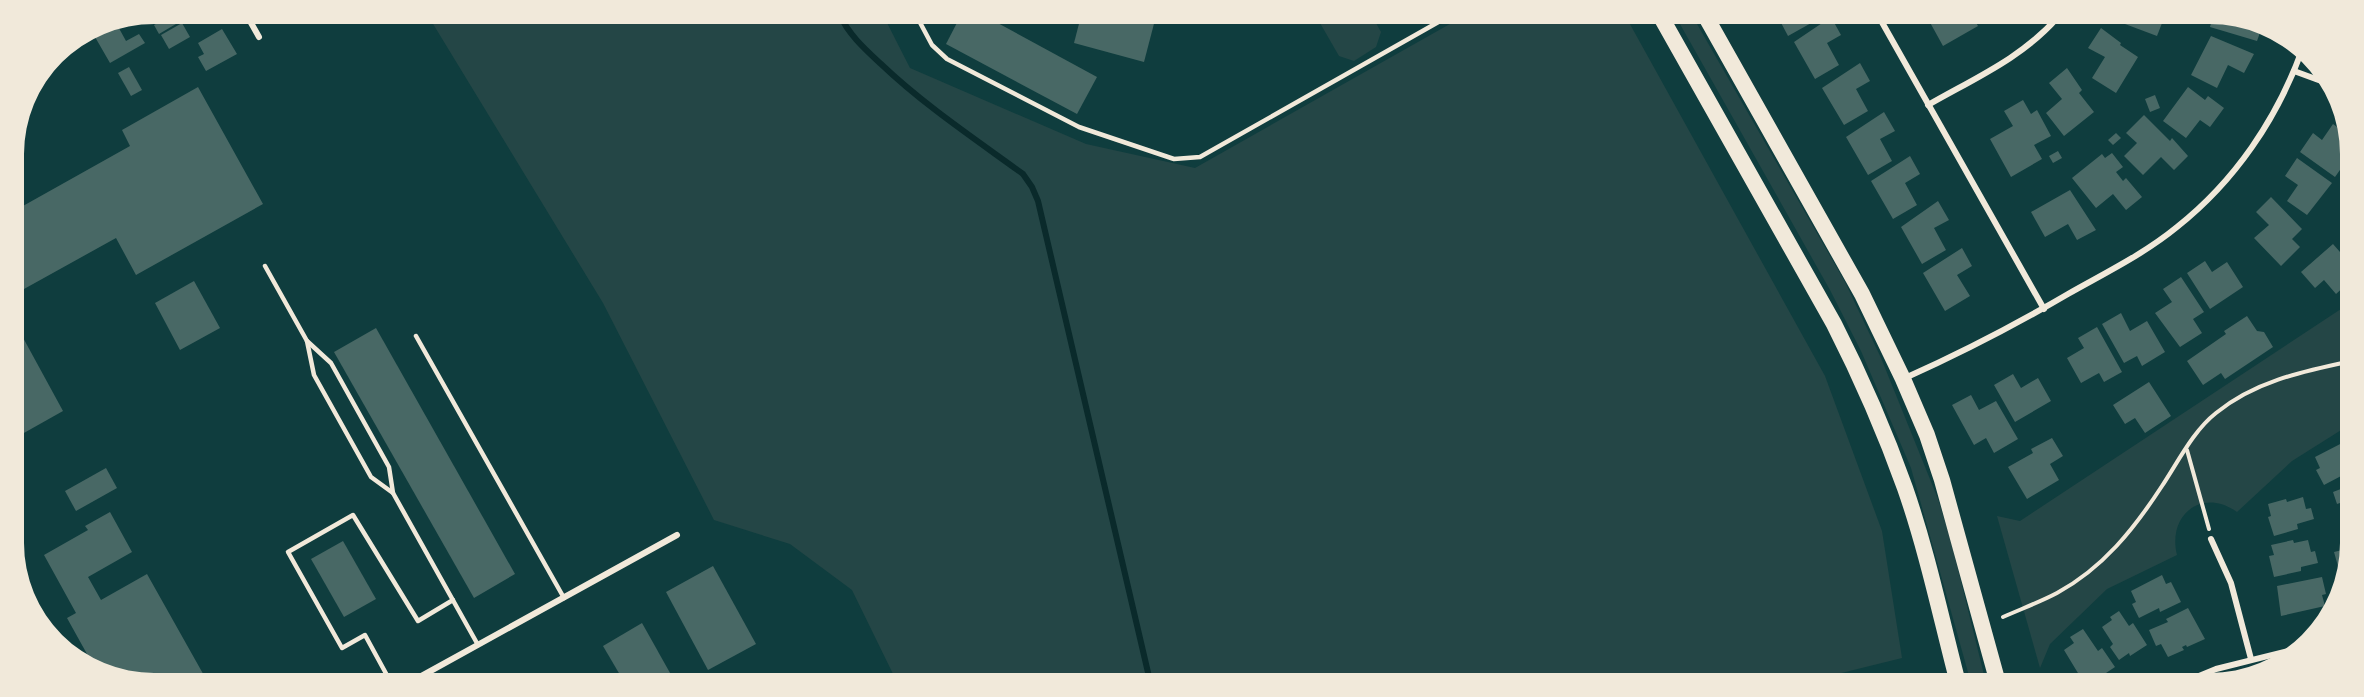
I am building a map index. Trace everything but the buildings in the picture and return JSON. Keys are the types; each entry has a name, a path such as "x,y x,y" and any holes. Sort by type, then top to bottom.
{"highway":[{"path":"1665,24 1829,314 1855,366 1905,488 1927,558 1956,673"},
{"path":"1710,24 1862,294 1903,379 1927,435 1942,480 1996,673"}],"street":[{"path":"252,24 259,37"},
{"path":"1883,24 2043,309"},
{"path":"1928,105 2016,54 2037,39 2051,24"},
{"path":"1903,379 1980,343 2043,309 2156,243 2176,228 2208,200 2237,168 2278,105 2299,59"},
{"path":"2294,71 2316,79"},
{"path":"428,673 678,535"},
{"path":"2211,539 2231,583 2251,659"},
{"path":"2206,673 2280,653"}],"lane":[{"path":"921,24 932,45 947,59 1079,127 1174,159 1200,158 1435,24"},
{"path":"265,266 307,341 314,375 319,385 371,477 393,493"},
{"path":"417,336 564,598"},
{"path":"307,341 331,363 389,467 393,493 478,645"},
{"path":"386,673 365,635 342,648 288,552 353,515 418,621 453,600"}],"path":[{"path":"2003,617 2056,594 2097,566 2144,514 2201,428 2214,414 2256,388 2284,377 2340,364"},
{"path":"2187,450 2211,539"}],"shaded area":[{"path":"433,24 888,24 910,68 1086,144 1195,168 1450,24 1630,24 1825,376 1882,531 1902,658 1841,673 893,673 852,590 790,544 714,520 603,303"},
{"path":"1321,24 1376,24 1381,32 1376,47 1354,61 1339,56"},
{"path":"1680,24 1697,24 1845,282 1881,358 1938,499 1951,541 1984,673 1968,673 1911,468 1861,351 1830,290"},
{"path":"2340,310 2340,431 2292,461 2237,512 2224,505 2211,503 2200,504 2190,509 2182,517 2177,528 2175,541 2177,555 2107,589 2050,644 2040,668 1997,516 2020,521"}],"waterway":[{"path":"845,24 869,53 897,79 1023,174 1032,187 1038,201 1148,673"}]}
